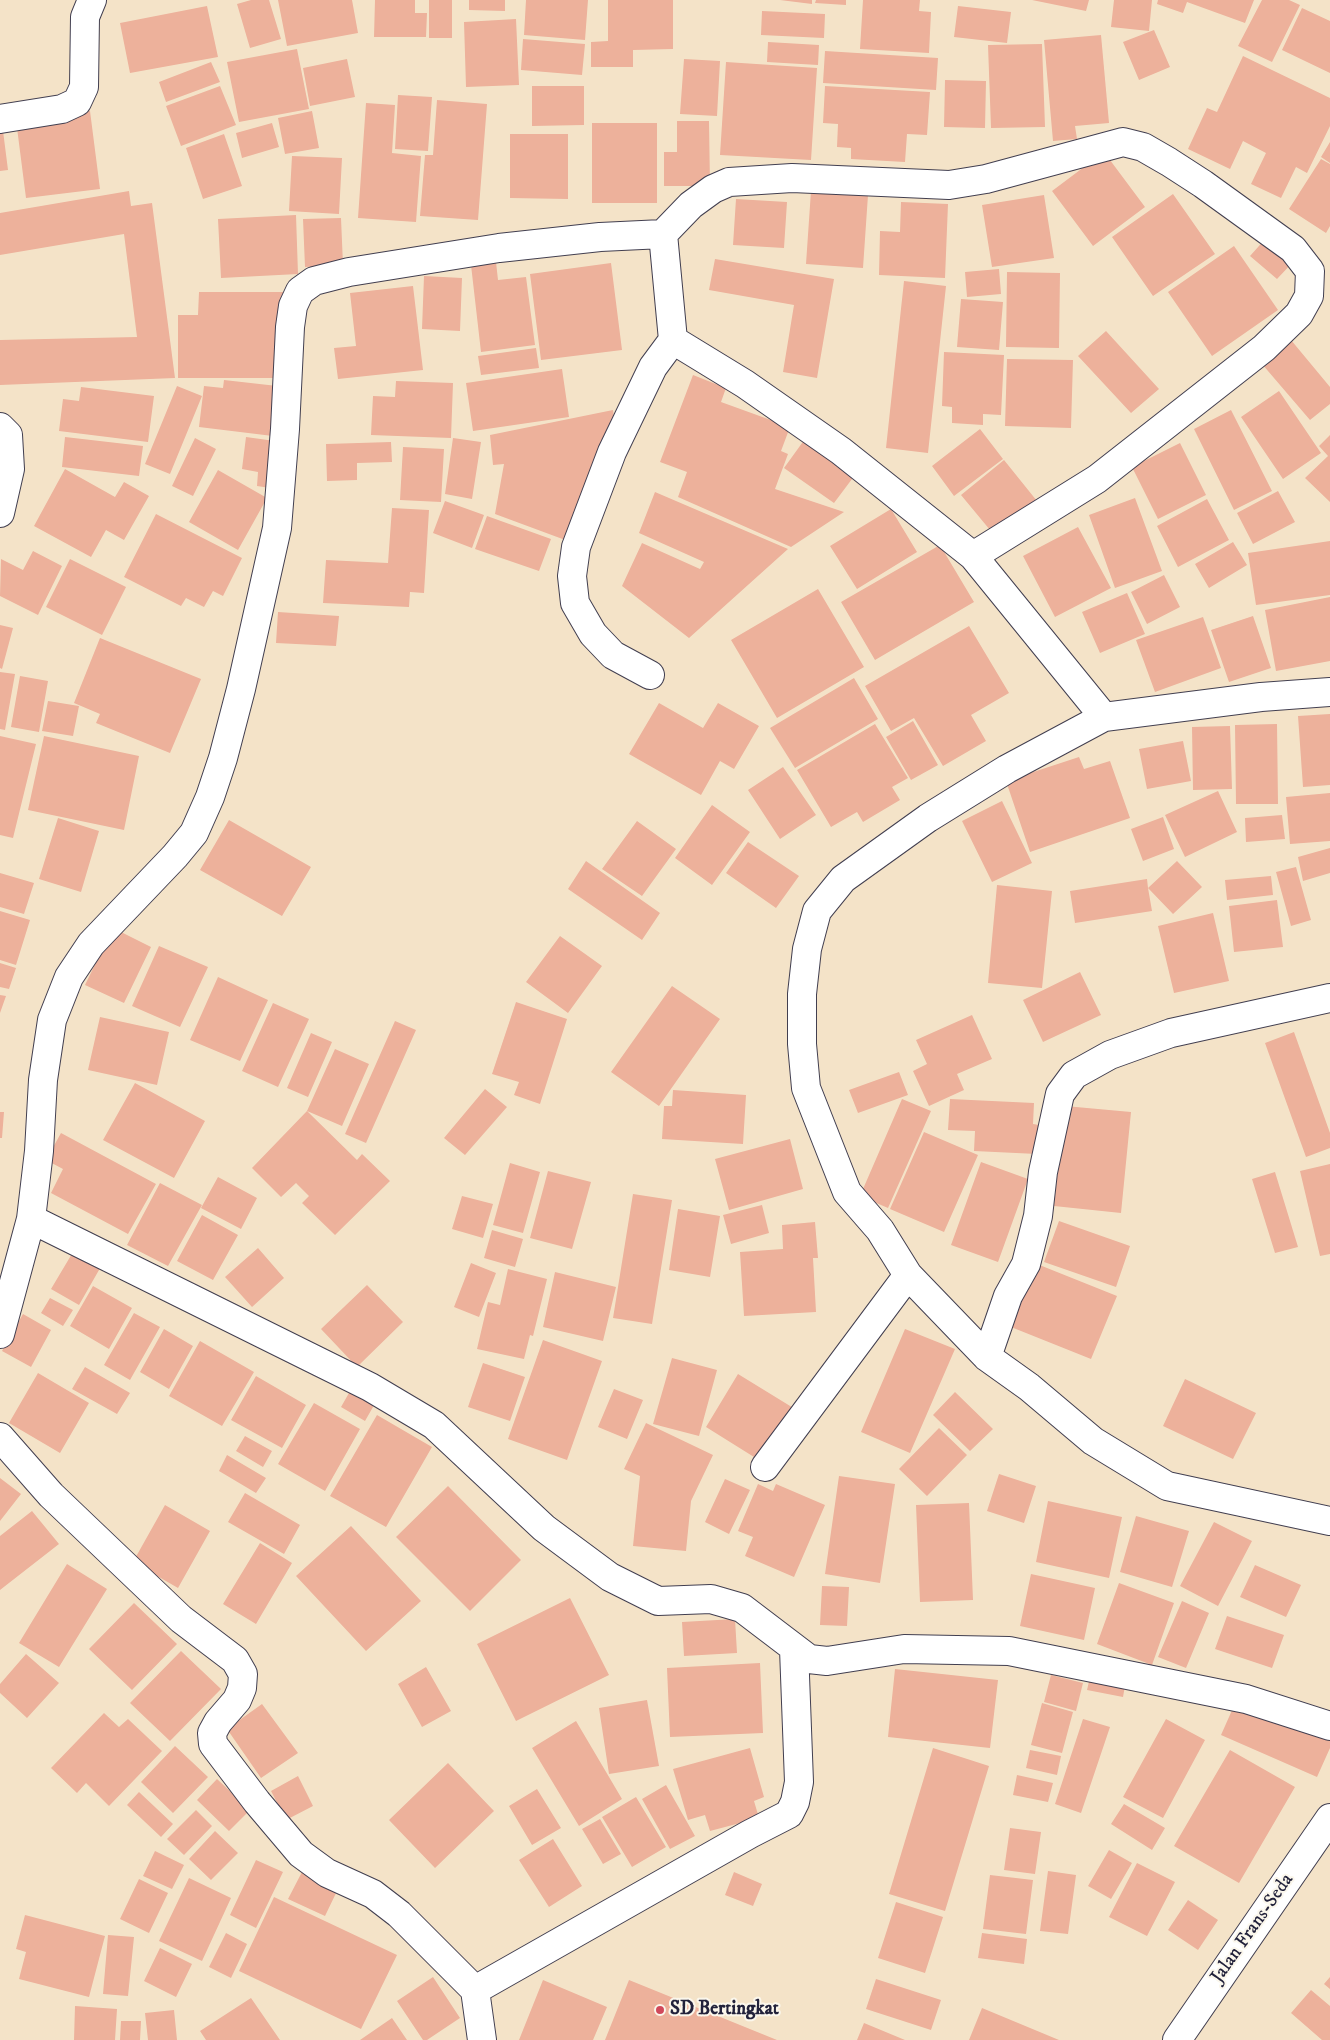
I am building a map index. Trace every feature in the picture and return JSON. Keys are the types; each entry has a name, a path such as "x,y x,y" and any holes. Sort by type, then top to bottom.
{"street":[{"path":"0,119 62,109 78,102 84,87 85,17 92,0"},
{"path":"0,1334 31,1219 39,1151 43,1080 52,1020 69,976 91,944 175,856 194,833 210,797 223,758 241,690 277,528 285,429 290,327 293,306 300,291 314,281 349,272 452,256 600,237 663,234 691,205 714,189 729,182 792,178 949,185 986,178 1123,142 1142,147 1169,162 1203,184 1292,249 1310,271 1309,296 1299,314 1264,348 1097,479 973,556"},
{"path":"650,675 613,655 593,634 575,603 572,576 576,548 612,452 653,367 673,340 663,234"},
{"path":"673,340 745,384 841,451 973,556 1104,717"},
{"path":"0,427 8,435 10,470 0,513"},
{"path":"1330,692 1260,697 1104,717 1007,769 928,818 843,879 818,911 808,949 802,994 802,1044 806,1088 847,1192 880,1230 908,1275 987,1357 1029,1387 1093,1441 1167,1486 1330,1521"},
{"path":"987,1357 1008,1296 1026,1264 1038,1216 1043,1172 1060,1094 1074,1075 1110,1055 1171,1033 1330,998"},
{"path":"31,1219 370,1387 434,1425 544,1528 610,1577 658,1601 711,1599 742,1608 809,1659 827,1661 904,1649 1009,1650 1246,1700 1330,1726"},
{"path":"765,1467 908,1275"},
{"path":"0,1437 51,1495 174,1612 235,1660 243,1674 242,1688 237,1700 212,1732 213,1744 257,1802 301,1854 327,1873 373,1894 399,1914 475,1990 482,2040"},
{"path":"475,1990 750,1834 789,1814 795,1802 799,1782 794,1649"},
{"name":"Jalan Frans-Seda","path":"1177,2040 1330,1818"}],"building":[{"path":"251,0 269,0 281,39 250,48 237,4"},
{"path":"278,0 352,0 358,33 287,46"},
{"path":"375,0 415,0 415,13 427,13 426,37 374,37"},
{"path":"429,0 452,0 452,38 429,38"},
{"path":"469,0 505,0 505,11 469,10"},
{"path":"526,0 588,0 585,40 524,35"},
{"path":"608,0 673,0 673,49 633,50 633,67 591,67 591,42 608,41"},
{"path":"780,0 812,0 812,4"},
{"path":"816,0 846,0 846,5 815,3"},
{"path":"863,0 920,0 919,11 931,12 929,53 860,49"},
{"path":"1032,0 1089,0 1086,11"},
{"path":"1114,0 1152,0 1149,31 1111,27"},
{"path":"1158,0 1254,0 1245,23 1187,2 1183,13 1157,4"},
{"path":"1262,0 1289,0 1300,5 1272,62 1238,46"},
{"path":"207,6 218,57 130,73 120,23"},
{"path":"958,6 1011,12 1007,43 954,37"},
{"path":"1302,8 1330,21 1330,73 1282,50"},
{"path":"762,11 825,14 824,38 761,35"},
{"path":"516,19 519,85 466,87 464,22"},
{"path":"1154,30 1170,67 1139,80 1123,42"},
{"path":"1101,35 1109,123 1075,126 1077,139 1053,141 1044,40"},
{"path":"523,39 585,44 582,75 521,70"},
{"path":"768,42 819,45 818,65 767,62"},
{"path":"1042,44 1045,127 991,128 988,45"},
{"path":"297,49 309,109 239,122 227,62"},
{"path":"825,51 938,58 936,90 823,83"},
{"path":"1243,56 1330,98 1330,126 1307,173 1296,167 1281,198 1251,184 1266,153 1243,141 1230,169 1188,149 1207,108 1217,112"},
{"path":"347,59 355,97 310,106 303,68"},
{"path":"684,59 720,61 717,116 680,114"},
{"path":"211,62 220,82 166,102 159,82"},
{"path":"726,62 817,68 811,160 720,155"},
{"path":"945,80 986,81 985,128 944,127"},
{"path":"220,86 236,125 181,146 166,106"},
{"path":"532,86 584,86 584,125 532,126"},
{"path":"825,86 930,92 927,135 907,134 905,162 851,159 851,148 837,147 838,124 823,123"},
{"path":"398,95 432,97 428,151 395,149"},
{"path":"437,100 487,104 478,220 420,216 425,155 433,155"},
{"path":"366,103 395,105 392,153 421,156 416,222 358,218"},
{"path":"90,111 100,189 26,198 16,120"},
{"path":"312,111 319,148 285,154 278,118"},
{"path":"677,121 709,121 710,186 664,186 664,152 677,152"},
{"path":"0,123 2,123 8,170 0,171"},
{"path":"272,123 279,147 242,158 236,133"},
{"path":"592,123 657,123 657,203 592,203"},
{"path":"224,134 242,186 203,199 186,148"},
{"path":"510,134 568,134 568,199 510,198"},
{"path":"1330,142 1330,163 1321,157"},
{"path":"1104,152 1145,207 1093,246 1052,191"},
{"path":"292,156 342,158 339,214 289,211"},
{"path":"1321,159 1330,164 1330,226 1326,233 1289,209"},
{"path":"129,191 131,206 152,203 175,378 0,385 0,340 137,337 124,234 0,255 0,213"},
{"path":"811,191 868,195 863,268 806,264"},
{"path":"1173,194 1215,254 1153,296 1112,237"},
{"path":"1044,195 1054,258 992,267 982,205"},
{"path":"736,199 787,202 784,248 733,245"},
{"path":"901,202 948,204 945,278 879,275 880,231 900,232"},
{"path":"296,215 298,274 221,278 218,219"},
{"path":"341,218 343,265 305,267 303,219"},
{"path":"1267,237 1294,261 1277,279 1250,256"},
{"path":"1234,246 1278,310 1212,356 1168,292"},
{"path":"715,259 834,279 817,378 783,372 794,305 709,290"},
{"path":"496,262 498,280 526,277 535,345 481,352 471,265"},
{"path":"611,263 622,350 541,360 530,274"},
{"path":"999,269 1001,294 967,297 965,272"},
{"path":"1007,272 1060,273 1059,348 1006,347"},
{"path":"424,276 462,278 460,331 422,329"},
{"path":"904,281 946,286 928,453 886,448"},
{"path":"413,286 423,370 338,379 334,348 356,346 350,293"},
{"path":"199,292 284,292 284,378 178,378 178,315 198,315"},
{"path":"961,299 1003,302 999,350 957,347"},
{"path":"1106,331 1159,389 1131,413 1078,356"},
{"path":"1291,340 1330,387 1330,404 1310,420 1262,364"},
{"path":"536,348 539,368 481,375 478,356"},
{"path":"944,352 1004,355 1001,415 983,414 983,425 952,423 952,407 942,406"},
{"path":"1007,359 1073,360 1071,428 1005,426"},
{"path":"562,369 569,417 473,431 466,383"},
{"path":"693,375 726,388 721,402 790,427 781,451 788,454 775,489 844,512 791,547 678,497 687,472 660,462"},
{"path":"224,380 286,387 281,437 199,427 204,386 223,388"},
{"path":"396,381 453,383 451,438 371,435 373,396 395,397"},
{"path":"177,386 202,396 170,474 145,464"},
{"path":"81,387 154,396 148,442 59,431 63,399 79,401"},
{"path":"1279,391 1321,453 1283,479 1241,417"},
{"path":"613,410 617,440 576,544 495,514 504,464 493,465 490,435"},
{"path":"1231,410 1272,491 1234,510 1194,429"},
{"path":"980,429 1003,459 954,496 932,466"},
{"path":"810,432 861,467 834,503 784,468"},
{"path":"1330,435 1330,502 1305,478 1328,456 1319,446"},
{"path":"65,437 143,446 139,476 62,467"},
{"path":"246,437 282,442 277,489 257,486 258,472 242,469"},
{"path":"195,438 216,449 193,496 172,486"},
{"path":"453,438 481,442 472,499 445,494"},
{"path":"391,442 392,462 357,463 357,480 327,481 326,444"},
{"path":"1180,443 1206,495 1158,519 1132,467"},
{"path":"403,447 444,449 441,502 400,500"},
{"path":"1004,460 1037,501 995,536 961,495"},
{"path":"65,469 115,497 124,482 149,496 124,540 106,530 91,557 34,526"},
{"path":"218,470 267,498 238,550 189,522"},
{"path":"1278,491 1295,522 1253,544 1237,513"},
{"path":"655,492 788,549 689,638 622,586 642,543 700,569 704,562 639,533"},
{"path":"1135,498 1162,571 1115,588 1089,515"},
{"path":"1207,499 1229,540 1178,567 1157,526"},
{"path":"445,501 484,515 472,548 433,533"},
{"path":"392,508 429,510 424,593 410,592 409,607 323,603 326,560 388,563"},
{"path":"891,509 917,552 857,589 830,546"},
{"path":"156,514 242,558 223,596 213,591 204,607 186,598 181,606 124,577"},
{"path":"487,516 551,539 539,571 475,549"},
{"path":"1078,527 1111,588 1055,617 1023,556"},
{"path":"1330,541 1330,595 1256,605 1248,553"},
{"path":"1233,542 1247,565 1209,588 1195,564"},
{"path":"940,545 974,602 875,660 841,602"},
{"path":"33,551 62,566 38,615 0,596 1,559 23,570"},
{"path":"70,559 126,587 102,635 46,607"},
{"path":"1164,575 1180,607 1147,624 1131,592"},
{"path":"818,589 864,667 777,718 731,640"},
{"path":"1127,593 1145,634 1100,653 1082,612"},
{"path":"1330,597 1330,661 1276,671 1265,610"},
{"path":"278,612 339,616 336,646 276,643"},
{"path":"1253,616 1271,668 1229,682 1211,630"},
{"path":"1203,617 1221,668 1155,692 1136,640"},
{"path":"0,625 13,628 2,669 0,668"},
{"path":"969,626 1009,693 971,715 986,741 943,766 914,718 891,731 865,686"},
{"path":"100,638 201,679 170,753 96,723 100,714 74,703"},
{"path":"0,672 15,674 5,730 0,729"},
{"path":"20,676 48,681 39,732 11,727"},
{"path":"854,678 878,719 795,768 770,728"},
{"path":"48,701 79,706 73,736 42,731"},
{"path":"659,703 703,728 718,703 759,726 734,769 720,761 701,795 629,754"},
{"path":"1330,714 1330,785 1303,787 1298,716"},
{"path":"913,721 938,765 911,780 886,737"},
{"path":"875,724 908,778 892,787 900,800 863,822 857,812 831,827 797,770"},
{"path":"1277,724 1278,804 1236,804 1235,725"},
{"path":"1230,726 1232,789 1193,790 1192,727"},
{"path":"0,736 36,744 13,838 0,835"},
{"path":"44,736 139,756 124,830 28,810"},
{"path":"1183,741 1191,781 1147,789 1139,749"},
{"path":"1079,757 1084,769 1110,761 1130,818 1030,852 1006,781"},
{"path":"783,767 816,815 780,839 748,790"},
{"path":"1218,791 1237,832 1185,857 1165,815"},
{"path":"1330,793 1330,841 1290,844 1286,797"},
{"path":"1002,801 1032,863 992,882 962,821"},
{"path":"712,805 750,832 712,885 675,858"},
{"path":"1282,815 1285,839 1246,842 1245,818"},
{"path":"1163,817 1174,849 1143,861 1131,829"},
{"path":"58,818 99,831 81,892 39,879"},
{"path":"229,820 311,867 282,916 200,870"},
{"path":"637,821 676,849 642,896 602,869"},
{"path":"748,842 799,876 776,908 726,873"},
{"path":"1330,848 1330,873 1303,881 1298,857"},
{"path":"586,861 660,913 642,940 568,889"},
{"path":"1177,861 1202,887 1173,914 1148,888"},
{"path":"1296,867 1311,920 1291,926 1276,872"},
{"path":"0,873 34,883 24,914 0,907"},
{"path":"1271,876 1273,895 1227,900 1225,880"},
{"path":"1147,879 1152,911 1075,923 1070,891"},
{"path":"997,885 1052,891 1042,988 988,983"},
{"path":"1277,900 1283,947 1234,952 1229,906"},
{"path":"0,911 30,920 16,965 0,960"},
{"path":"1213,913 1229,981 1174,993 1158,926"},
{"path":"113,928 151,947 124,1003 85,985"},
{"path":"560,936 602,966 568,1013 526,982"},
{"path":"159,946 208,967 180,1027 132,1006"},
{"path":"0,963 16,968 9,989 0,987"},
{"path":"1080,972 1101,1015 1043,1042 1023,1000"},
{"path":"218,977 268,1000 240,1061 190,1040"},
{"path":"672,986 720,1019 659,1106 611,1072"},
{"path":"0,995 6,996 0,1013"},
{"path":"516,1002 567,1019 540,1104 514,1095 519,1082 492,1074"},
{"path":"273,1003 309,1019 278,1087 242,1071"},
{"path":"972,1015 992,1059 957,1074 964,1090 929,1106 913,1071 927,1064 916,1040"},
{"path":"100,1017 169,1032 157,1085 88,1070"},
{"path":"395,1021 416,1030 366,1143 345,1134"},
{"path":"1294,1032 1330,1133 1330,1148 1306,1157 1265,1043"},
{"path":"311,1033 332,1042 308,1097 287,1088"},
{"path":"335,1049 369,1064 342,1126 307,1111"},
{"path":"899,1072 908,1095 858,1113 849,1090"},
{"path":"135,1083 205,1121 174,1178 103,1140"},
{"path":"485,1089 507,1107 465,1155 444,1138"},
{"path":"673,1090 746,1095 743,1144 662,1139 664,1106 672,1106"},
{"path":"902,1099 931,1111 888,1208 860,1196"},
{"path":"950,1099 1034,1103 1033,1124 1039,1125 1037,1154 974,1151 975,1131 948,1130"},
{"path":"1065,1106 1131,1112 1121,1213 1054,1206"},
{"path":"307,1111 357,1160 362,1154 390,1181 335,1235 302,1203 309,1196 296,1183 281,1197 252,1168"},
{"path":"0,1112 4,1112 2,1138 0,1138"},
{"path":"924,1132 978,1155 944,1232 890,1209"},
{"path":"61,1133 156,1184 128,1234 51,1193 63,1169 46,1160"},
{"path":"790,1139 803,1189 729,1210 715,1159"},
{"path":"981,1162 1028,1179 998,1262 951,1245"},
{"path":"510,1163 540,1172 523,1233 493,1225"},
{"path":"1330,1164 1330,1254 1320,1256 1300,1171"},
{"path":"548,1171 591,1182 572,1249 530,1238"},
{"path":"1275,1172 1298,1247 1275,1253 1252,1179"},
{"path":"218,1177 257,1198 241,1229 201,1208"},
{"path":"160,1183 202,1205 168,1266 127,1245"},
{"path":"633,1194 672,1200 652,1324 613,1318"},
{"path":"462,1196 493,1204 483,1238 452,1229"},
{"path":"762,1205 769,1233 731,1244 723,1215"},
{"path":"678,1209 720,1216 710,1277 669,1270"},
{"path":"202,1215 238,1235 213,1280 177,1261"},
{"path":"1059,1221 1130,1246 1116,1287 1044,1262"},
{"path":"815,1222 818,1258 813,1258 816,1312 744,1316 740,1252 783,1249 782,1225"},
{"path":"492,1230 523,1239 515,1267 484,1258"},
{"path":"76,1247 103,1263 79,1305 51,1289"},
{"path":"258,1248 284,1278 252,1307 225,1277"},
{"path":"471,1263 496,1273 479,1317 454,1307"},
{"path":"1037,1264 1117,1296 1091,1359 1011,1327"},
{"path":"508,1269 547,1279 533,1336 530,1335 524,1359 477,1349 488,1302 500,1305"},
{"path":"555,1272 616,1287 603,1341 543,1327"},
{"path":"367,1285 403,1322 357,1367 321,1329"},
{"path":"93,1286 132,1308 109,1349 70,1326"},
{"path":"50,1298 73,1310 63,1326 41,1313"},
{"path":"134,1313 160,1327 130,1380 104,1365"},
{"path":"23,1314 51,1330 31,1367 2,1351"},
{"path":"164,1329 193,1346 169,1389 140,1372"},
{"path":"905,1329 955,1349 910,1453 861,1432"},
{"path":"543,1340 602,1361 567,1460 508,1439"},
{"path":"200,1341 254,1372 222,1426 169,1396"},
{"path":"672,1358 717,1370 699,1436 653,1424"},
{"path":"483,1363 525,1377 510,1421 468,1407"},
{"path":"85,1367 130,1393 117,1414 72,1389"},
{"path":"38,1373 89,1403 60,1453 9,1423"},
{"path":"738,1374 795,1409 762,1462 706,1427"},
{"path":"256,1376 306,1405 282,1448 231,1420"},
{"path":"1185,1379 1256,1413 1233,1459 1163,1426"},
{"path":"353,1386 377,1400 365,1421 341,1407"},
{"path":"614,1389 643,1400 627,1439 598,1427"},
{"path":"955,1392 993,1429 970,1451 933,1415"},
{"path":"314,1403 360,1429 325,1491 278,1464"},
{"path":"377,1415 432,1447 386,1527 330,1496"},
{"path":"646,1423 713,1455 691,1501 686,1551 633,1546 640,1476 624,1469"},
{"path":"939,1428 967,1455 927,1496 899,1469"},
{"path":"245,1436 272,1451 263,1467 236,1451"},
{"path":"227,1455 266,1478 256,1493 219,1471"},
{"path":"999,1474 1036,1486 1024,1523 987,1511"},
{"path":"839,1476 895,1484 880,1583 825,1574"},
{"path":"0,1478 21,1494 0,1521"},
{"path":"725,1479 750,1490 729,1534 705,1522"},
{"path":"758,1484 773,1491 776,1484 825,1505 794,1577 745,1556 753,1537 738,1531"},
{"path":"448,1486 521,1560 470,1611 396,1537"},
{"path":"245,1493 300,1525 284,1554 228,1522"},
{"path":"1048,1501 1122,1517 1109,1578 1036,1562"},
{"path":"969,1503 973,1600 920,1602 916,1505"},
{"path":"165,1505 210,1531 178,1588 133,1562"},
{"path":"32,1511 59,1544 0,1590 0,1536"},
{"path":"1136,1516 1189,1531 1172,1587 1120,1572"},
{"path":"1214,1522 1252,1541 1218,1606 1180,1586"},
{"path":"351,1526 421,1601 366,1651 296,1576"},
{"path":"260,1543 292,1563 256,1624 223,1604"},
{"path":"67,1564 107,1589 59,1667 19,1643"},
{"path":"1255,1565 1301,1585 1286,1617 1240,1597"},
{"path":"1031,1574 1095,1588 1084,1640 1020,1626"},
{"path":"1119,1583 1174,1603 1152,1665 1097,1644"},
{"path":"822,1586 849,1587 847,1626 820,1625"},
{"path":"570,1598 609,1675 516,1721 477,1644"},
{"path":"1182,1601 1209,1613 1186,1668 1158,1657"},
{"path":"134,1603 177,1644 132,1690 89,1649"},
{"path":"1227,1616 1284,1635 1272,1668 1215,1649"},
{"path":"735,1619 737,1653 684,1656 682,1622"},
{"path":"181,1651 221,1689 170,1741 130,1703"},
{"path":"26,1654 59,1683 27,1718 0,1693 0,1684"},
{"path":"760,1663 763,1733 670,1737 667,1668"},
{"path":"426,1667 451,1711 422,1727 398,1684"},
{"path":"895,1669 998,1680 990,1748 888,1737"},
{"path":"1091,1673 1126,1680 1123,1697 1087,1690"},
{"path":"1051,1675 1083,1683 1076,1711 1044,1702"},
{"path":"1237,1699 1330,1740 1330,1748 1317,1777 1221,1735"},
{"path":"647,1700 659,1766 609,1774 599,1708"},
{"path":"1042,1703 1073,1712 1062,1753 1031,1745"},
{"path":"262,1704 298,1753 261,1778 227,1729"},
{"path":"104,1713 119,1727 128,1719 162,1751 109,1806 86,1783 77,1793 51,1768"},
{"path":"1083,1719 1110,1727 1081,1813 1055,1804"},
{"path":"1166,1719 1205,1740 1163,1818 1123,1797"},
{"path":"576,1721 622,1799 579,1826 532,1748"},
{"path":"175,1746 208,1777 173,1813 141,1782"},
{"path":"750,1748 764,1797 754,1801 759,1818 710,1831 705,1815 688,1820 673,1769"},
{"path":"933,1748 989,1766 945,1911 889,1894"},
{"path":"1030,1750 1061,1756 1057,1775 1026,1768"},
{"path":"1230,1750 1295,1787 1239,1883 1174,1846"},
{"path":"448,1763 494,1811 435,1868 389,1820"},
{"path":"1017,1775 1053,1783 1048,1802 1013,1795"},
{"path":"298,1776 313,1806 286,1820 271,1791"},
{"path":"217,1779 250,1810 229,1831 197,1800"},
{"path":"666,1785 695,1836 670,1849 642,1799"},
{"path":"537,1789 561,1828 532,1845 509,1806"},
{"path":"139,1792 173,1824 161,1837 127,1805"},
{"path":"636,1797 666,1847 632,1867 602,1817"},
{"path":"1124,1804 1165,1828 1152,1850 1111,1824"},
{"path":"196,1810 212,1826 184,1855 167,1839"},
{"path":"600,1819 621,1854 603,1864 582,1829"},
{"path":"1010,1828 1041,1832 1035,1874 1004,1870"},
{"path":"215,1831 238,1853 211,1880 189,1859"},
{"path":"553,1839 582,1886 549,1907 519,1860"},
{"path":"1109,1850 1132,1863 1111,1899 1088,1886"},
{"path":"155,1851 184,1865 172,1889 143,1876"},
{"path":"256,1860 283,1872 256,1928 230,1915"},
{"path":"1137,1863 1175,1882 1147,1936 1109,1917"},
{"path":"1048,1871 1076,1875 1068,1934 1040,1931"},
{"path":"302,1872 338,1889 325,1916 288,1899"},
{"path":"734,1872 762,1884 753,1906 725,1895"},
{"path":"990,1875 1033,1880 1026,1934 983,1929"},
{"path":"189,1878 231,1898 202,1961 159,1941"},
{"path":"139,1879 168,1893 149,1933 120,1919"},
{"path":"274,1897 397,1955 361,2029 239,1971"},
{"path":"1188,1900 1218,1920 1198,1950 1168,1930"},
{"path":"896,1902 943,1917 925,1973 878,1958"},
{"path":"25,1915 105,1936 89,1997 19,1979 26,1952 16,1949"},
{"path":"226,1933 247,1944 231,1978 209,1967"},
{"path":"982,1933 1027,1939 1024,1964 978,1958"},
{"path":"108,1935 134,1937 128,1996 103,1994"},
{"path":"160,1948 192,1964 176,1997 144,1981"},
{"path":"433,1977 460,2018 427,2040 423,2040 397,2001"},
{"path":"1330,1977 1330,1989 1324,1984"},
{"path":"876,1979 941,2000 931,2030 866,2009"},
{"path":"543,1980 607,2007 593,2040 519,2040"},
{"name":"SD Bertingkat","path":"629,1980 777,2040 605,2040"},
{"path":"1311,1990 1330,2006 1330,2040 1322,2040 1291,2013"},
{"path":"251,1998 280,2040 206,2040 200,2031"},
{"path":"75,2006 117,2009 115,2040 74,2040"},
{"path":"982,2008 1059,2040 969,2040"},
{"path":"174,2010 177,2040 148,2040 145,2013"},
{"path":"392,2018 407,2040 360,2040"},
{"path":"121,2021 141,2021 140,2040 120,2040"},
{"path":"864,2023 905,2040 857,2040"}],"place":[{"name":"SD Bertingkat","path":"660,2010"}]}
